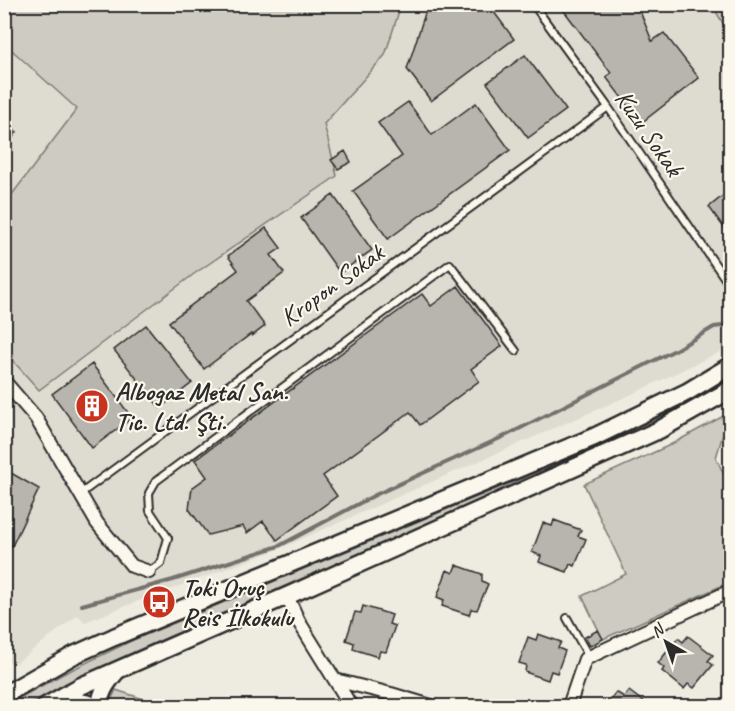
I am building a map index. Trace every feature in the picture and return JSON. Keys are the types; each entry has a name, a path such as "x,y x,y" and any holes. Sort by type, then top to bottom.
{"main road":[{"path":"4,695 74,655 114,637 623,423 687,392 730,366"},
{"path":"53,702 81,686 659,430 730,390"}],"street":[{"path":"4,381 36,418 97,523 132,566 149,572"},
{"path":"570,706 585,659 730,591"},
{"path":"287,596 299,622 351,706"},
{"path":"100,706 107,683 118,670"},
{"path":"335,680 431,706"},
{"path":"53,702 88,703 93,706"}],"lane":[{"name":"Kuzu Sokak","path":"534,4 608,107 730,286"},
{"name":"Kropon Sokak","path":"80,494 608,107"},
{"path":"149,572 160,563 168,538 150,511 149,493 156,481 450,264 516,351"},
{"path":"567,618 589,657"}],"shaded area":[{"path":"5,5 730,5 730,347 630,395 274,551 85,622 78,615 16,663 5,662"},
{"path":"5,5 401,5 385,55 324,124 337,176 194,274 39,390 5,352 4,205 77,109 5,44"},
{"path":"712,5 730,5 730,35"},
{"path":"730,378 730,382 648,427 134,652 66,683 26,706 5,706 63,674 131,641 593,449 663,416"},
{"path":"729,413 716,458 730,487 730,582 603,639 582,596 626,574 584,484 668,446"},
{"path":"116,690 165,706 108,706"}],"building":[{"path":"428,4 488,4 514,39 431,101 407,69"},
{"path":"559,4 637,4 652,41 664,33 699,78 641,123 606,77 611,73"},
{"path":"525,55 566,110 528,138 487,83"},
{"path":"408,102 432,135 476,103 510,150 388,239 353,191 402,156 378,123"},
{"path":"4,122 17,132 4,149"},
{"path":"345,151 351,162 338,169 331,160"},
{"path":"730,190 730,236 709,207"},
{"path":"333,195 372,250 340,273 301,218"},
{"path":"266,228 281,248 271,255 284,273 246,301 265,326 204,369 169,322 238,270 228,256"},
{"path":"458,286 502,346 471,369 479,381 420,425 410,412 323,476 337,496 277,540 263,521 247,533 243,526 208,535 189,509 192,488 207,477 195,460 422,294 431,306"},
{"path":"146,325 192,383 160,408 114,350"},
{"name":"Albogaz Metal San. Tic. Ltd. Şti.","path":"92,364 132,418 92,448 52,394"},
{"path":"4,469 39,489 12,546 4,542"},
{"path":"554,520 581,530 578,536 586,539 575,566 570,564 567,572 539,562 541,556 532,552 543,523 552,526"},
{"path":"456,565 482,574 482,581 488,584 477,610 471,609 469,615 442,606 444,600 437,597 447,570 453,573"},
{"path":"363,606 392,615 389,624 395,626 386,652 380,651 378,657 353,649 354,643 346,640 355,612 361,613"},
{"path":"598,630 603,639 590,646 585,637"},
{"path":"538,634 561,642 558,648 565,651 557,673 551,671 548,680 525,672 526,665 519,663 528,637 536,640"},
{"path":"688,636 713,655 708,661 713,665 694,688 688,684 684,689 662,671 664,668 658,663 678,638 683,642"},
{"path":"629,691 649,706 605,706 616,692 624,697"}],"waterway":[{"path":"82,605 173,580 279,546 375,495 507,435 677,349 714,327 730,325"}],"place":[{"name":"Albogaz Metal San. Tic. Ltd. Şti.","path":"92,406"},
{"name":"Toki Oruç Reis İlkokulu","path":"159,602"}]}
